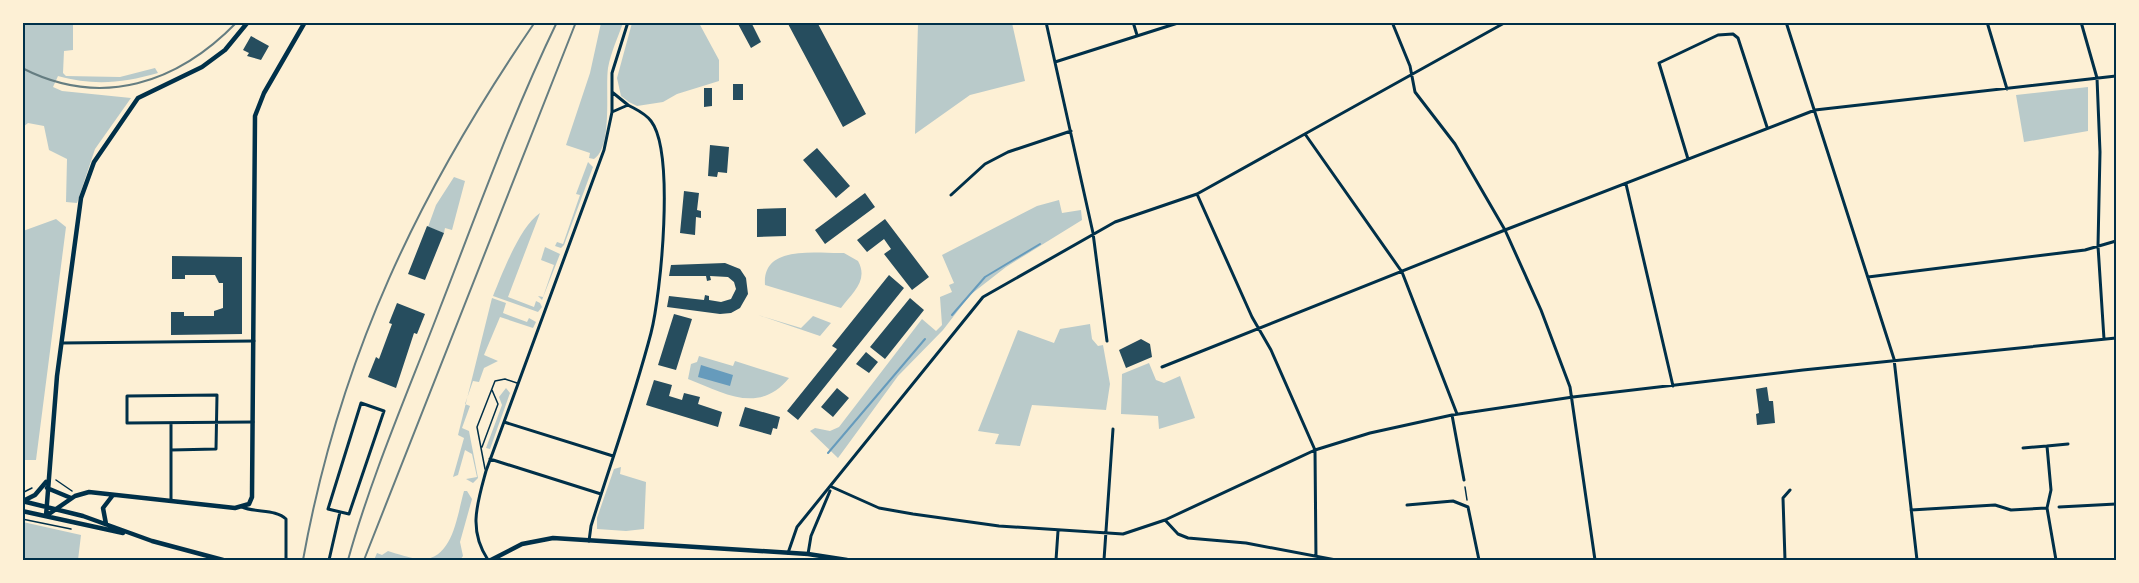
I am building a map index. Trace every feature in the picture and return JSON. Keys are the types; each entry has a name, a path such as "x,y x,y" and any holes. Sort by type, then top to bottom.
{"main road":[{"path":"46,516 47,481 62,343 81,198 94,162 138,98 202,67 225,50 248,22"},
{"path":"46,516 71,498 89,492 242,507 249,504 252,497 255,116 264,93 305,22"},
{"path":"23,501 35,495 47,481"},
{"path":"47,488 71,498"},
{"path":"106,524 103,508 113,495"},
{"path":"23,501 57,509 128,533"},
{"path":"22,511 128,533 223,561"},
{"path":"489,561 522,544 540,539 808,554 848,561"}],"street":[{"path":"489,561 480,547 474,523 486,471 604,150 612,112 615,58 628,22"},
{"path":"1046,22 1093,233 1107,341"},
{"path":"1134,22 1137,36"},
{"path":"1055,62 1181,22"},
{"path":"1392,22 1410,66 1415,92 1455,144 1505,230 1541,310 1573,397 1595,561"},
{"path":"788,553 797,528 832,487 891,408 983,297 1115,222 1197,194 1506,22"},
{"path":"1786,22 1894,359 1917,561"},
{"path":"1987,22 2007,89"},
{"path":"2081,22 2097,78 2100,153 2098,246 2104,339"},
{"path":"1688,159 1659,63 1718,35 1732,34 1738,38 1767,127"},
{"path":"1162,367 1505,230 1815,110 2116,76"},
{"path":"589,541 651,333 664,206 664,174 655,128 642,112 628,105 612,92"},
{"path":"612,112 628,105"},
{"path":"951,195 993,160 1008,152 1071,131"},
{"path":"1305,134 1402,272 1457,414"},
{"path":"1626,184 1673,386"},
{"path":"1197,194 1258,329 1271,350 1314,450 1316,559"},
{"path":"1868,277 2098,246 2116,241"},
{"path":"832,487 879,508 999,526 1106,533 1136,531 1165,520 1314,450 1370,433 1457,414 1573,397 1894,359 2116,338 2116,344"},
{"path":"62,343 254,341"},
{"path":"171,450 216,450 216,423 217,395 127,396 127,423 216,423 253,422"},
{"path":"361,403 384,411 349,514 340,512 328,510 361,403"},
{"path":"1452,415 1464,480"},
{"path":"504,422 613,456"},
{"path":"171,423 171,501"},
{"path":"1104,561 1113,429"},
{"path":"2023,448 2068,444"},
{"path":"2047,446 2051,490 2046,508 2056,561"},
{"path":"490,459 602,494"},
{"path":"808,554 811,536 832,487"},
{"path":"1785,561 1783,498 1790,490"},
{"path":"1407,505 1453,501 1468,507 1479,561"},
{"path":"2059,507 2116,504"},
{"path":"1911,510 1995,505 2011,510 2046,508"},
{"path":"242,507 253,512 278,514 286,519 286,560"},
{"path":"329,561 340,512"},
{"path":"1165,520 1178,534 1188,538 1227,540 1316,559 1336,561"},
{"path":"1056,561 1058,531"}],"lane":[{"path":"486,471 477,427 495,381 505,379 518,383"},
{"path":"481,449 498,404 492,389"}],"path":[{"path":"54,479 72,492"},
{"path":"1464,480 1468,507"},
{"path":"22,493 36,484"},
{"path":"22,519 71,529"}],"shaded area":[{"path":"23,22 73,23 73,50 64,51 63,73 66,76 120,77 155,68 158,73 108,82 84,81 58,76 53,87 62,91 131,98 95,149 77,203 66,202 67,159 49,150 44,126 28,123 23,127"},
{"path":"601,23 623,23 608,68 604,143 600,153 594,159 589,158 590,153 566,145 590,73"},
{"path":"632,23 699,23 719,60 719,81 677,94 663,102 637,106 629,102 621,96 617,78"},
{"path":"918,23 1012,23 1025,81 970,95 915,134"},
{"path":"2088,87 2088,131 2024,142 2016,95"},
{"path":"588,162 593,167 564,245 561,248 555,246 557,242 563,244 580,195 576,194"},
{"path":"454,177 465,181 452,230 445,228 444,233 428,227 436,205"},
{"path":"1059,200 1062,213 1081,210 1082,220 1006,267 970,295 943,330 898,376 838,458 810,431 815,428 830,431 839,427 922,319 936,331 942,325 940,297 952,292 949,285 954,283 942,255 1037,206"},
{"path":"540,213 508,297 534,307 536,301 540,303 542,307 538,312 493,296 525,228"},
{"path":"56,219 66,227 36,460 23,460 23,231"},
{"path":"545,247 560,254 542,300 538,296 543,297 554,265 541,260"},
{"path":"806,253 844,253 858,261 862,275 858,286 841,308 765,285 766,272 772,263 781,257"},
{"path":"492,298 506,303 503,313 527,322 529,318 536,322 533,328 500,317 484,355 498,361 484,368 479,382 473,381 467,397"},
{"path":"758,315 801,328 813,316 831,323 820,336"},
{"path":"1090,324 1092,339 1098,346 1103,345 1110,384 1106,410 1032,405 1020,446 995,444 999,434 978,431 1018,330 1054,343 1060,329"},
{"path":"699,356 733,366 735,361 789,378 778,389 766,396 741,398 728,395 688,379 691,364 697,362"},
{"path":"1149,363 1156,380 1164,383 1180,376 1195,418 1159,429 1158,416 1121,414 1122,374"},
{"path":"506,388 510,393 490,449 486,448 502,405 499,397"},
{"path":"466,404 470,406 462,428 469,431 478,478 473,483 466,479 477,477 472,454 465,450 458,475 453,477 464,438 458,435"},
{"path":"621,467 620,474 646,482 644,529 626,531 597,529 597,518 614,469"},
{"path":"464,491 467,491 472,499 460,542 463,556 460,560 374,560 377,553 382,555 388,551 419,559 430,558 439,553 452,535"},
{"path":"23,522 81,535 78,560 23,560"}],"water":[{"path":"701,365 733,375 730,386 698,377"}],"building":[{"path":"737,22 751,22 761,42 751,48"},
{"path":"787,22 817,22 866,114 843,127"},
{"path":"251,36 269,46 261,60 247,56 249,53 243,50"},
{"path":"733,84 743,84 743,100 733,100"},
{"path":"704,88 712,88 712,106 704,107"},
{"path":"710,145 729,147 727,173 718,172 717,177 708,176"},
{"path":"817,148 850,186 836,198 803,160"},
{"path":"684,191 699,193 697,210 701,211 701,218 696,217 695,235 680,233"},
{"path":"865,193 875,207 825,244 815,230"},
{"path":"786,208 786,236 757,237 757,209"},
{"path":"885,219 929,277 912,290 884,254 891,249 884,239 867,252 857,240"},
{"path":"427,226 444,233 425,280 408,274"},
{"path":"172,256 242,257 242,334 171,335 171,312 184,312 184,316 214,316 214,311 223,308 223,283 219,283 215,275 185,275 185,279 172,279"},
{"path":"725,263 740,269 746,278 748,294 740,308 731,313 720,314 667,307 669,296 704,300 705,295 709,296 709,300 721,302 731,299 736,289 734,282 728,277 710,276 711,280 707,281 706,276 669,276 671,265"},
{"path":"889,275 904,288 798,420 787,411 837,349 832,346"},
{"path":"910,298 924,310 885,359 870,347"},
{"path":"397,303 425,314 417,334 414,333 396,388 368,377 376,357 379,359"},
{"path":"674,314 692,319 676,370 658,365"},
{"path":"1141,339 1150,344 1152,357 1126,368 1119,350"},
{"path":"866,352 878,362 869,373 856,364"},
{"path":"654,380 672,385 669,396 682,400 684,393 700,397 698,404 722,412 718,427 646,405"},
{"path":"1767,387 1769,401 1773,401 1775,423 1757,425 1756,414 1759,413 1756,389"},
{"path":"837,388 849,398 833,417 821,407"},
{"path":"745,407 780,417 777,429 773,428 771,435 739,426"}],"waterway":[{"path":"952,315 985,277 1040,244"},
{"path":"828,453 925,339"}],"railway":[{"path":"22,68 52,80 81,87 110,88 137,83 164,74 190,61 237,22"},
{"path":"303,560 319,485 338,414 362,345 389,279 420,214 455,150 535,22"},
{"path":"348,560 379,465 481,200 557,22"},
{"path":"364,560 576,22"}]}
